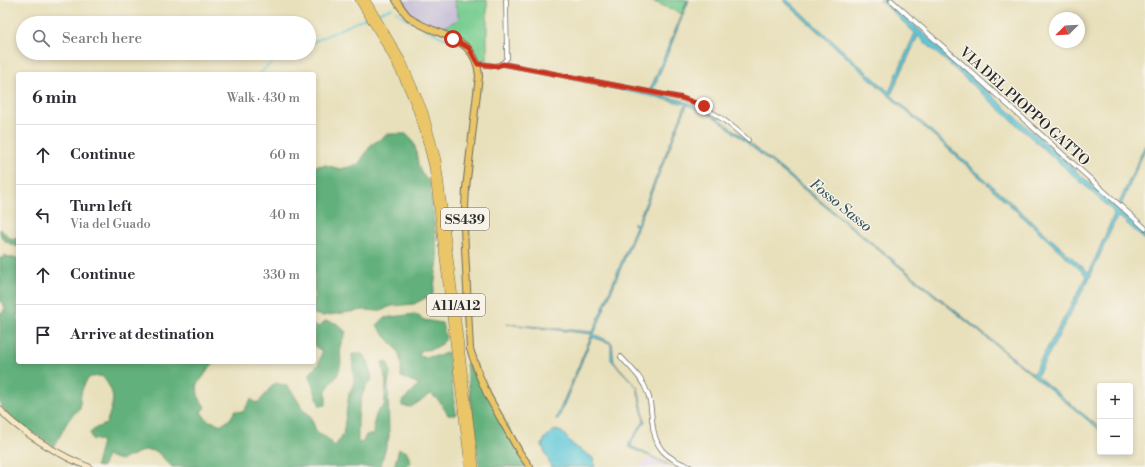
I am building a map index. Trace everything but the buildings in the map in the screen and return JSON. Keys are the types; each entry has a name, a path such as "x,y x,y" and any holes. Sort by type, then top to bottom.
{"highway":[{"name":"A11/A12","path":"359,0 411,88"},
{"name":"A11/A12","path":"366,0 394,47 411,88 438,179 475,467"},
{"name":"A11/A12","path":"438,179 469,467"}],"main road":[{"name":"SS439","path":"396,0 411,19 469,48 478,64 479,82 466,188 464,228 470,349 478,375 488,396 520,453 530,467"},
{"path":"0,409 12,422 56,452 89,467"}],"street":[{"path":"503,64 507,58 506,0"},
{"name":"VIA DEL PIOPPO GATTO","path":"890,0 1145,228"},
{"path":"478,64 497,66 503,64 682,98 704,106 726,120 748,140"},
{"path":"621,358 638,374 648,394 652,427 661,452 672,460 690,467"}],"shaded area":[{"path":"399,0 454,0 459,18 439,30 413,17"},
{"path":"648,457 670,467 640,467"}],"green space":[{"path":"454,0 487,0 487,63 481,63 474,51 464,42 439,30 459,19"},
{"path":"650,0 687,0 682,14"},
{"path":"388,134 406,134 411,139 416,150 419,169 430,182 438,259 433,294 414,304 392,306 378,311 364,310 322,316 316,314 316,166 326,165 340,169 358,165 371,145"},
{"path":"0,229 10,238 16,239 16,246 3,239"},
{"path":"5,255 10,258 16,258 16,364 212,364 197,384 198,396 205,407 201,412 207,420 222,425 230,419 235,411 243,412 251,399 256,403 259,401 276,383 287,386 304,411 310,415 317,433 327,438 335,446 343,435 349,394 354,383 352,354 362,354 368,361 372,380 363,393 359,409 358,443 363,442 366,435 373,435 376,415 384,406 386,382 382,362 385,361 388,364 390,374 388,384 389,437 380,467 172,467 156,451 145,450 121,460 107,456 102,467 96,466 102,441 92,439 90,433 96,428 106,424 113,399 110,389 102,376 90,377 87,380 80,400 80,409 67,422 54,446 11,419 0,404 0,313 3,313 5,307 0,301 0,258 3,258"},
{"path":"415,314 424,320 442,323 446,339 441,345 435,348 421,350 419,357 439,356 448,352 456,415 448,415 440,402 431,394 411,407 402,406 402,401 419,384 401,377 401,363 398,353 377,325 384,318"},
{"path":"325,321 336,323 346,332 340,346 341,363 338,374 326,390 326,405 320,406 309,375 319,363 322,351 316,347 316,326 320,327"},
{"path":"475,362 479,375 530,467 479,467 466,364"},
{"path":"399,449 407,452 411,462 406,467 394,467"}],"water":[{"path":"688,0 653,90 650,90"},
{"path":"783,0 787,0 889,92 915,33 880,0 886,0 1117,208 1145,145 1145,149 1119,210 1145,233 1145,240 1122,219 1118,217 1116,219 1090,277 1037,376 1097,426 1097,428 720,121 705,112 687,105 594,334 612,343 614,362 638,388 645,422 632,441 631,446 673,467 629,447 629,443 644,421 637,387 611,360 610,343 592,337 558,419 556,419 592,334 507,324 593,332 636,226 633,223 637,224 686,104 582,81 682,100 707,111 724,122 1033,374 1087,276 987,184 988,182 1088,272 1090,271 1114,214 1113,211 918,36 891,95 986,180 985,182"},
{"path":"555,430 562,432 573,445 593,458 595,467 551,467 542,445 545,438"}],"waterway":[{"name":"Fosso Sasso","path":"376,14 392,8"},
{"name":"Fosso Sasso","path":"396,11 410,22"},
{"name":"Fosso Sasso","path":"316,41 367,17"},
{"name":"Fosso Sasso","path":"423,28 459,45"},
{"name":"Fosso Sasso","path":"261,72 275,60"},
{"name":"Fosso Sasso","path":"477,61 497,64"},
{"name":"Fosso Sasso","path":"622,90 656,97"}],"route":[{"path":"453,39 469,48 478,64 497,66 503,64 682,98 704,106"}]}
